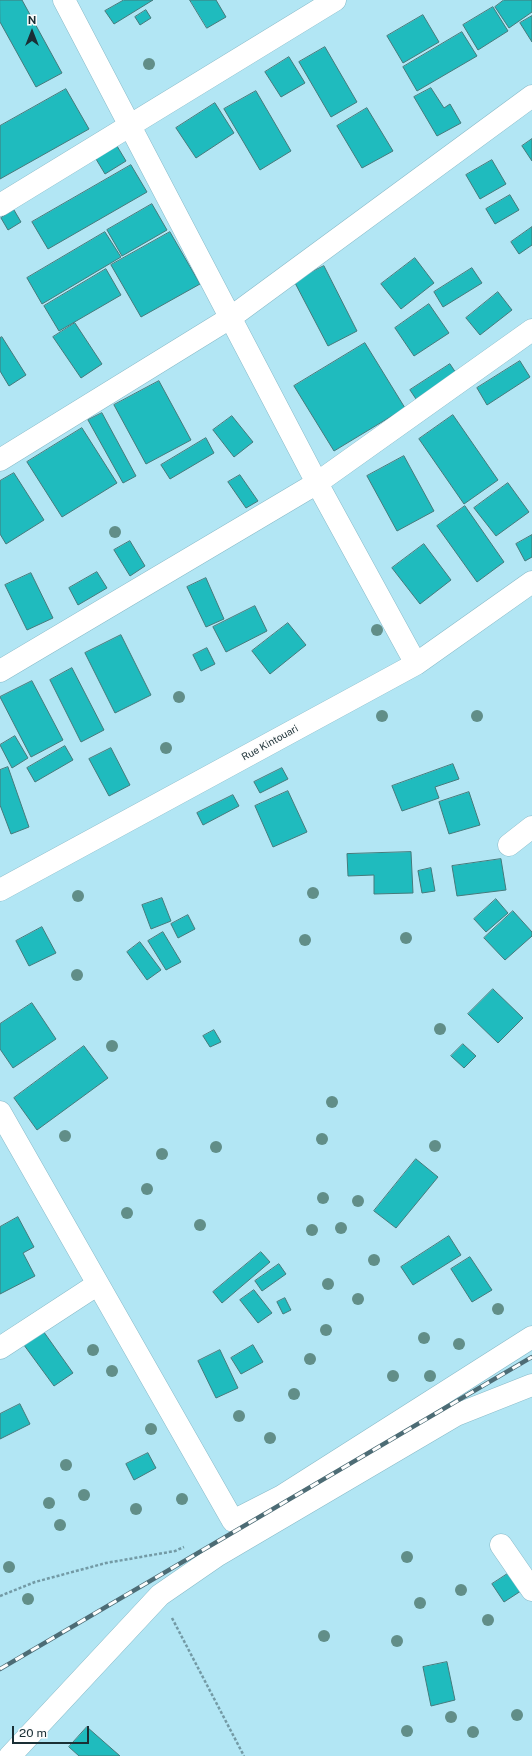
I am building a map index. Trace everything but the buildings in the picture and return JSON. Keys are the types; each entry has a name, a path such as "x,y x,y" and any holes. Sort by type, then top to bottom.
{"street":[{"path":"64,0 317,483 416,664"},
{"path":"0,204 335,0"},
{"path":"0,460 230,318 532,96"},
{"path":"0,671 317,483 532,330"},
{"name":"Rue Kintouari","path":"0,890 416,664 532,582"},
{"path":"509,845 532,827"},
{"path":"1,1116 233,1522 282,1496 532,1337"},
{"path":"0,1348 98,1284"},
{"path":"10,1756 160,1596 218,1555 456,1415 532,1385"},
{"path":"501,1545 532,1590"}],"path":[{"path":"0,1596 35,1582 99,1564 175,1551 188,1545"},
{"path":"160,1596 244,1756"}],"railway":[{"path":"0,1669 532,1357"}]}
